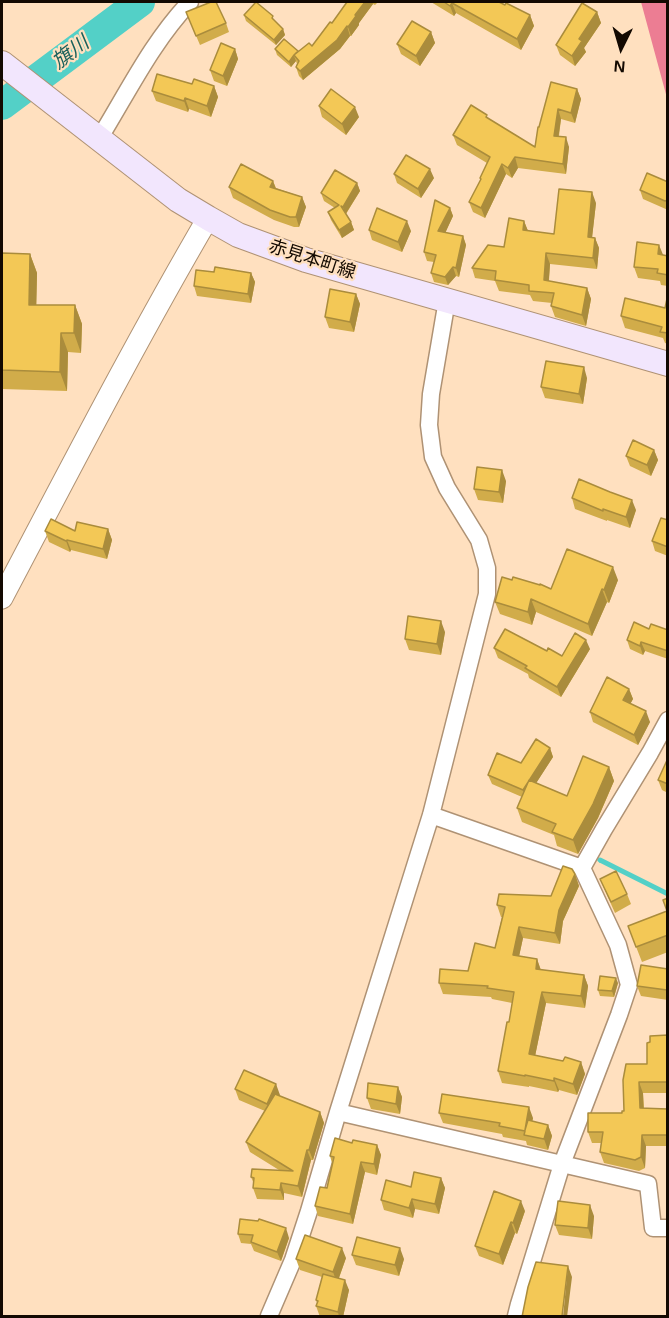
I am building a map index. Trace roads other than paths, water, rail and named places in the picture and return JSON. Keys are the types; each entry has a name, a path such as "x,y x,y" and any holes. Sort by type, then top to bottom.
{"main road":[{"name":"赤見本町線","path":"2,63 178,200 238,235 306,260 668,364"}],"street":[{"path":"92,133 175,17 190,2"},
{"path":"2,598 86,438 208,218"},
{"path":"269,1317 293,1260 309,1211 431,815 487,594 487,568 479,540 447,488 433,457 429,425 431,394 447,300"},
{"path":"582,868 668,720"},
{"path":"431,815 582,868 618,945 629,985 562,1164 516,1317"},
{"path":"338,1112 648,1184 653,1228 668,1228"}],"waterway":[{"name":"旗川","path":"2,105 140,2"},
{"path":"600,860 668,894"}]}
